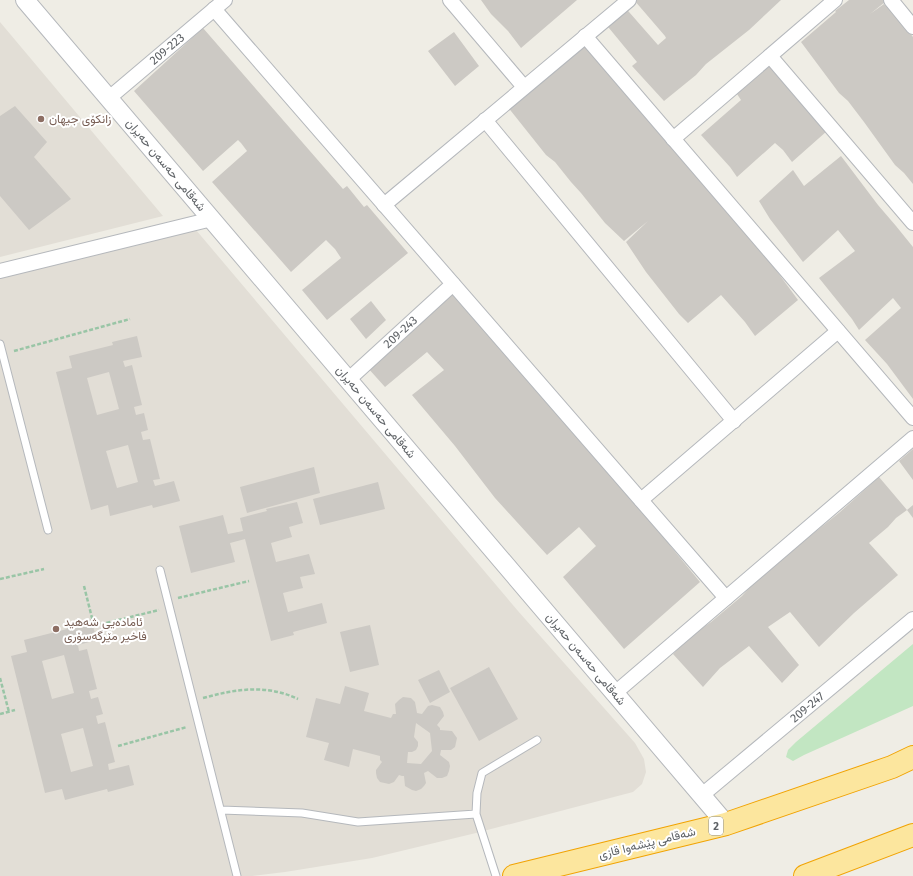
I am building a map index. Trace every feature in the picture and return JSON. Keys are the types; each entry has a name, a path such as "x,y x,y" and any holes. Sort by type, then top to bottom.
{"highway":[{"name":"شەقامی پێشەوا قازی","path":"514,876 726,824 892,767 913,757"},
{"path":"805,876 913,835"}],"street":[{"name":"شەقامی حەسەن حەیران","path":"25,0 726,824"},
{"name":"209-223","path":"109,98 225,0"},
{"path":"450,0 524,87"},
{"path":"384,204 629,0"},
{"path":"673,139 835,0"},
{"path":"891,0 913,27"},
{"path":"214,9 726,598"},
{"path":"585,36 913,418"},
{"path":"770,56 913,223"},
{"path":"485,120 734,421"},
{"path":"0,272 212,219"},
{"name":"209-243","path":"348,380 453,284"},
{"path":"641,500 838,332"},
{"path":"615,693 913,438"},
{"name":"209-247","path":"702,795 913,619"}],"lane":[{"path":"0,344 3,354 3,365 48,530"},
{"path":"160,570 237,876"},
{"path":"496,876 476,814 477,793 482,773 537,740"},
{"path":"220,810 302,813 358,822 476,814"}],"path":[{"path":"3,354 130,319"},
{"path":"0,579 44,568"},
{"path":"84,586 94,626 249,581"},
{"path":"0,678 9,712"},
{"path":"193,701 220,694 254,690 269,690 284,693 298,699"},
{"path":"0,714 15,710"},
{"path":"118,746 199,724"}],"shaded area":[{"name":"زانکۆی جیھان","path":"0,22 163,216 0,257"},
{"path":"196,230 518,611 635,743 644,759 646,772 642,784 633,792 476,833 372,858 285,872 252,876 0,876 0,278"}],"green space":[{"path":"913,644 913,706 793,761 786,757 788,750 796,742"}],"building":[{"path":"481,0 577,0 521,48 508,31 491,14"},
{"path":"634,0 781,0 749,30 706,64 696,75 664,101 632,66 637,62 604,22 622,4 658,45 666,38 665,36"},
{"path":"849,0 884,0 885,2 870,14 884,4 901,21 913,37 913,184 895,165 848,101 839,93 801,42"},
{"path":"203,28 343,189 347,186 364,207 367,205 408,253 327,320 302,290 341,258 335,249 326,240 291,272 212,182 247,151 241,143 238,140 203,171 134,91"},
{"path":"454,32 479,66 455,86 428,51"},
{"path":"582,40 773,266 798,300 755,336 745,322 721,295 688,323 679,314 646,272 626,242 648,221 624,241 605,223 555,162 546,155 507,106"},
{"path":"771,61 827,131 792,162 783,150 775,143 737,177 701,135 741,100 735,91"},
{"path":"15,106 47,142 34,157 71,199 29,230 0,196 0,116"},
{"path":"841,156 878,205 913,247 913,399 887,364 865,340 901,308 893,298 859,330 819,278 855,251 838,230 803,262 770,219 759,201 793,170 804,186"},
{"path":"454,293 656,525 672,548 700,582 624,649 563,577 596,546 579,527 547,555 495,498 455,446 412,395 444,370 427,352 385,387 367,367"},
{"path":"371,301 386,320 366,339 350,319"},
{"path":"137,336 142,357 123,361 125,367 132,365 142,405 134,407 136,415 144,413 148,430 141,432 143,440 150,439 160,479 153,480 155,486 174,481 180,501 153,508 152,505 110,516 108,505 91,510 56,372 72,368 69,356 113,345 112,342","holes":["109,372 119,409 97,415 87,378","128,445 138,482 117,488 106,451"]},
{"path":"913,449 913,480 899,461"},
{"path":"314,467 320,493 247,513 240,487"},
{"path":"879,477 907,510 869,543 898,575 854,613 819,647 790,612 768,627 799,665 782,683 749,646 720,668 703,687 673,654 692,635 711,622 742,596 760,576 840,512"},
{"path":"378,482 385,509 320,525 313,499"},
{"path":"297,502 303,523 289,527 292,537 271,543 276,562 309,554 315,574 300,577 303,588 283,593 288,612 322,603 327,623 293,632 294,635 271,641 245,539 230,543 235,562 191,573 179,526 223,515 228,534 243,531 240,518 267,511 266,509"},
{"path":"913,505 913,518 907,510"},
{"path":"91,619 97,640 78,645 79,651 87,649 97,689 89,691 91,699 98,697 103,714 96,716 98,724 105,722 115,762 108,764 109,770 129,765 134,785 108,792 107,789 65,800 62,789 45,793 11,656 27,652 24,640 67,629 66,626","holes":["64,655 74,693 52,699 42,661","83,728 93,766 71,772 61,734"]},
{"path":"370,625 379,665 350,672 340,632"},
{"path":"489,667 518,719 479,741 450,688"},
{"path":"439,670 450,692 430,703 418,680"},
{"path":"345,686 369,693 364,711 391,718 393,714 396,714 395,704 403,697 411,698 415,702 417,713 422,714 428,706 432,705 440,707 444,716 437,725 440,730 452,731 457,738 455,747 451,750 441,750 440,755 449,762 450,766 447,776 437,778 428,771 424,773 426,783 421,789 416,791 405,786 404,776 399,775 394,782 389,784 380,782 377,778 376,770 382,762 380,760 380,756 353,749 349,767 324,760 329,743 306,737 316,698 340,704","holes":["416,723 430,733 432,751 421,764 407,763 408,752 416,750 418,746 418,742 414,737"]}],"place":[{"name":"زانکۆی جیھان","path":"41,119"},
{"name":"ئامادەیی شەهید فاخیر مێرگەسۆری","path":"56,629"}]}
